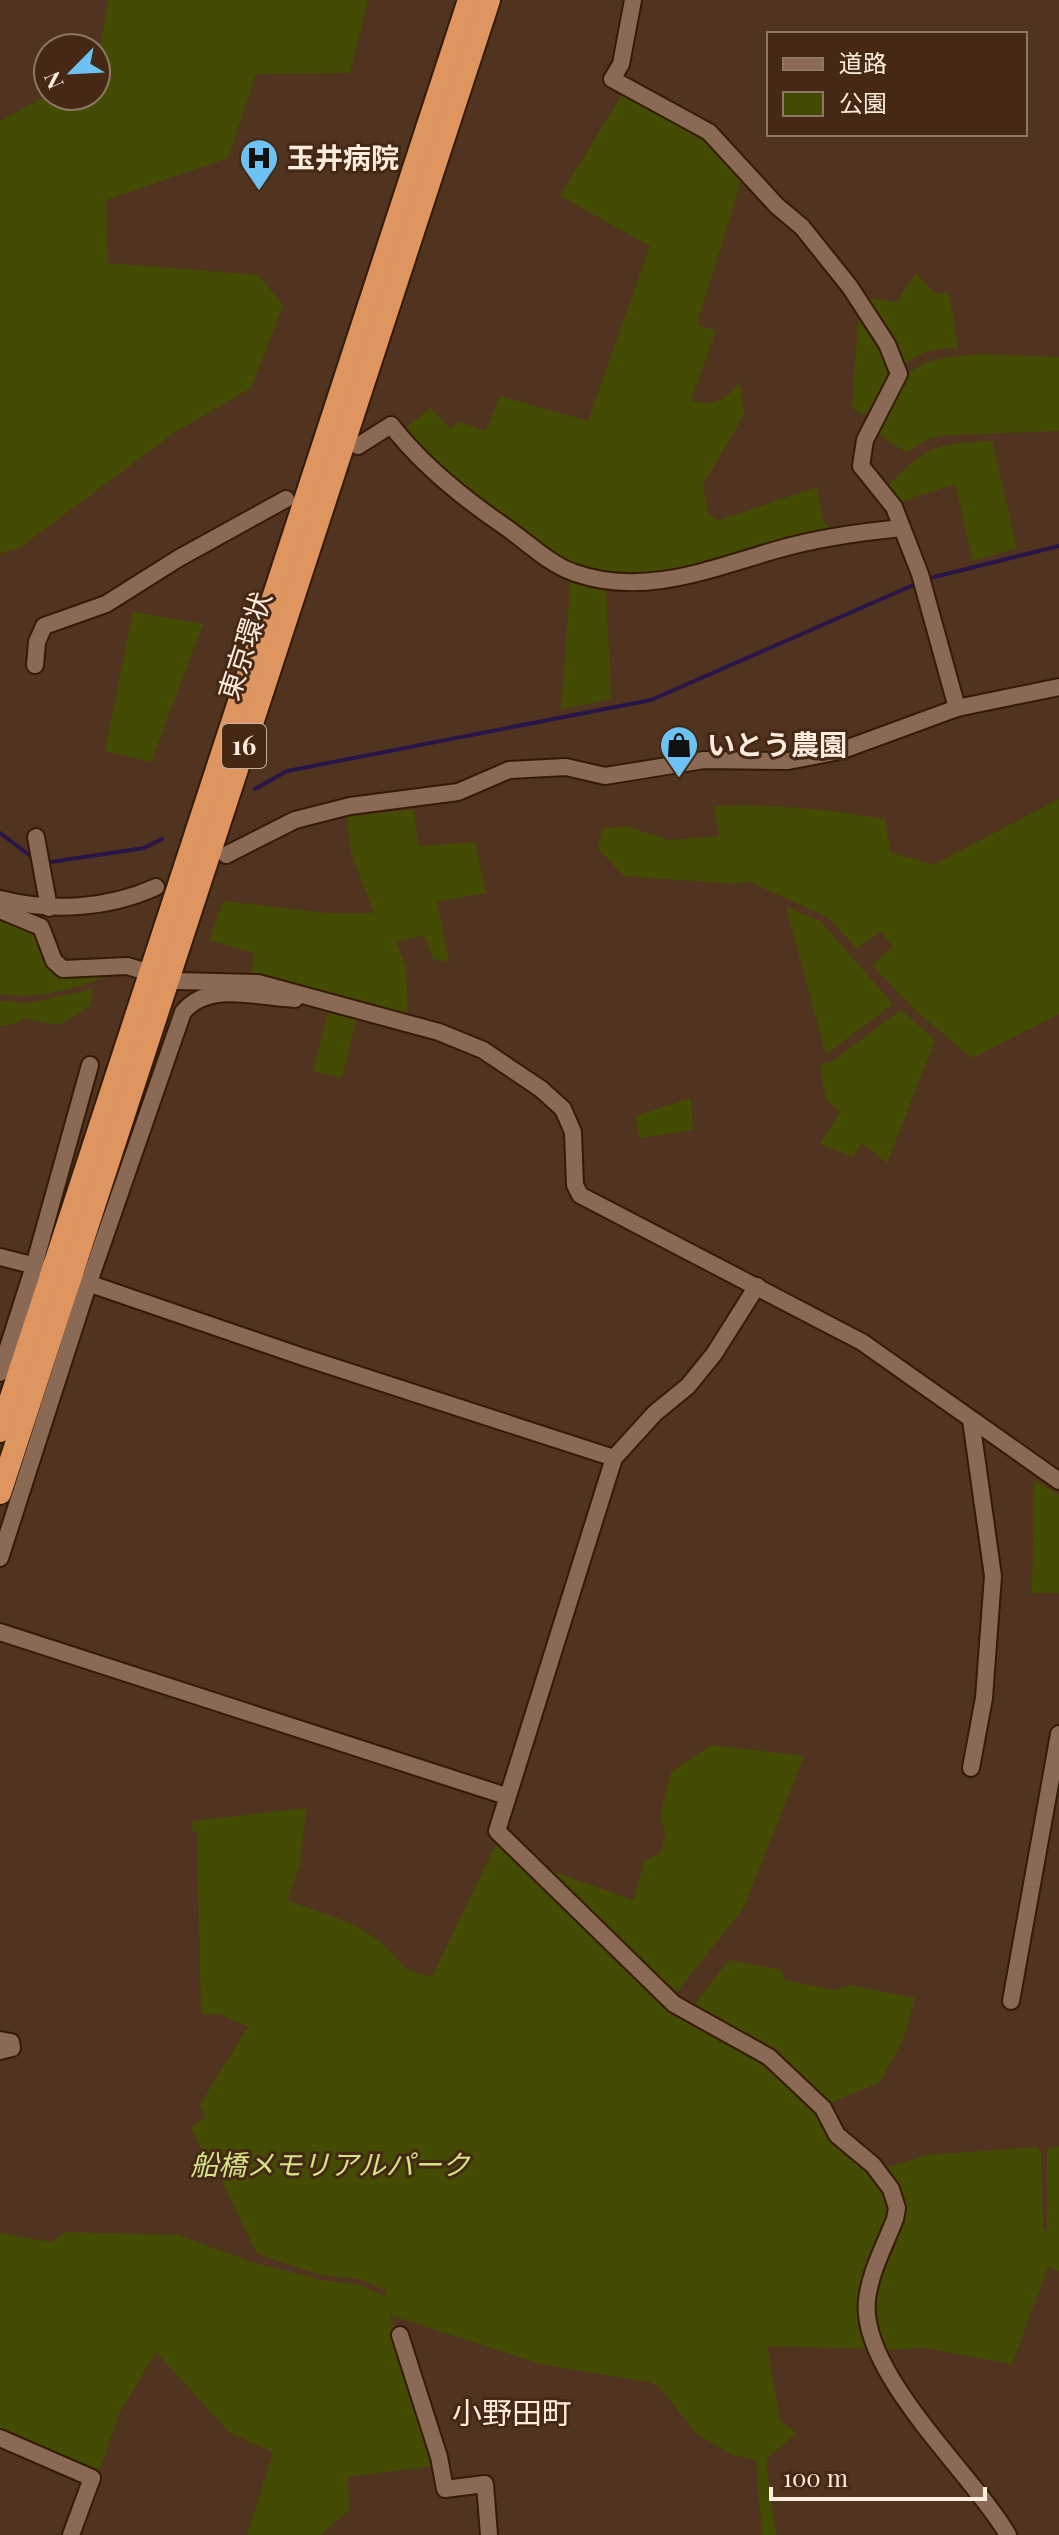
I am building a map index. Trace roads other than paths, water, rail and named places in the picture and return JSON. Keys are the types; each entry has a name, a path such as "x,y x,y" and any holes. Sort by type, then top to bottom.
{"highway":[{"name":"東京環状","path":"0,1493 61,1275 469,0"},
{"name":"東京環状","path":"158,975 489,0"},
{"name":"東京環状","path":"0,1431 61,1275"}],"street":[{"path":"633,0 621,64 612,79 709,132 826,256 887,344 899,374 865,440 861,466 894,507 923,582 957,708"},
{"path":"358,446 391,425 407,446 474,505 572,572 605,581 645,583 687,577 797,545 902,528"},
{"path":"35,665 37,642 44,626 106,604 179,558 286,499"},
{"path":"226,855 295,820 350,806 458,792 509,770 566,767 605,776 704,760 788,761 840,751 957,708 1059,687"},
{"path":"38,853 49,908"},
{"path":"0,899 49,908 129,899 156,887"},
{"path":"0,910 41,927 59,968 127,966 158,975 258,983 439,1032 483,1050 541,1089 563,1109 573,1132 575,1185 580,1195 862,1342 1059,1481"},
{"path":"0,1373 61,1275 183,1012 198,999 216,992 318,999"},
{"path":"0,1558 61,1275 90,1065"},
{"path":"0,1257 614,1458"},
{"path":"757,1286 706,1365 614,1458 497,1831 674,2004 769,2057 823,2108 837,2135 873,2165 891,2189 897,2208 895,2219 866,2303 879,2352 914,2414 1008,2535"},
{"path":"971,1420 990,1536 993,1601 984,1698 971,1768"},
{"path":"0,1632 506,1796"},
{"path":"1011,2001 1059,1734"},
{"path":"0,2040 11,2042 12,2048 0,2051"},
{"path":"400,2335 439,2457 445,2489 485,2484 489,2535"},
{"path":"0,2438 92,2478 71,2535"}],"waterway":[{"path":"926,579 1059,546"},
{"path":"255,789 287,771 651,700 918,583"},
{"path":"0,833 36,860"},
{"path":"44,863 144,848 162,839"}],"place":[{"name":"玉井病院","path":"259,192"},
{"name":"いとう農園","path":"679,779"}],"district":[{"name":"小野田町","path":"512,2414"}],"park label":[{"name":"船橋メモリアルパーク","path":"330,2165"}]}
